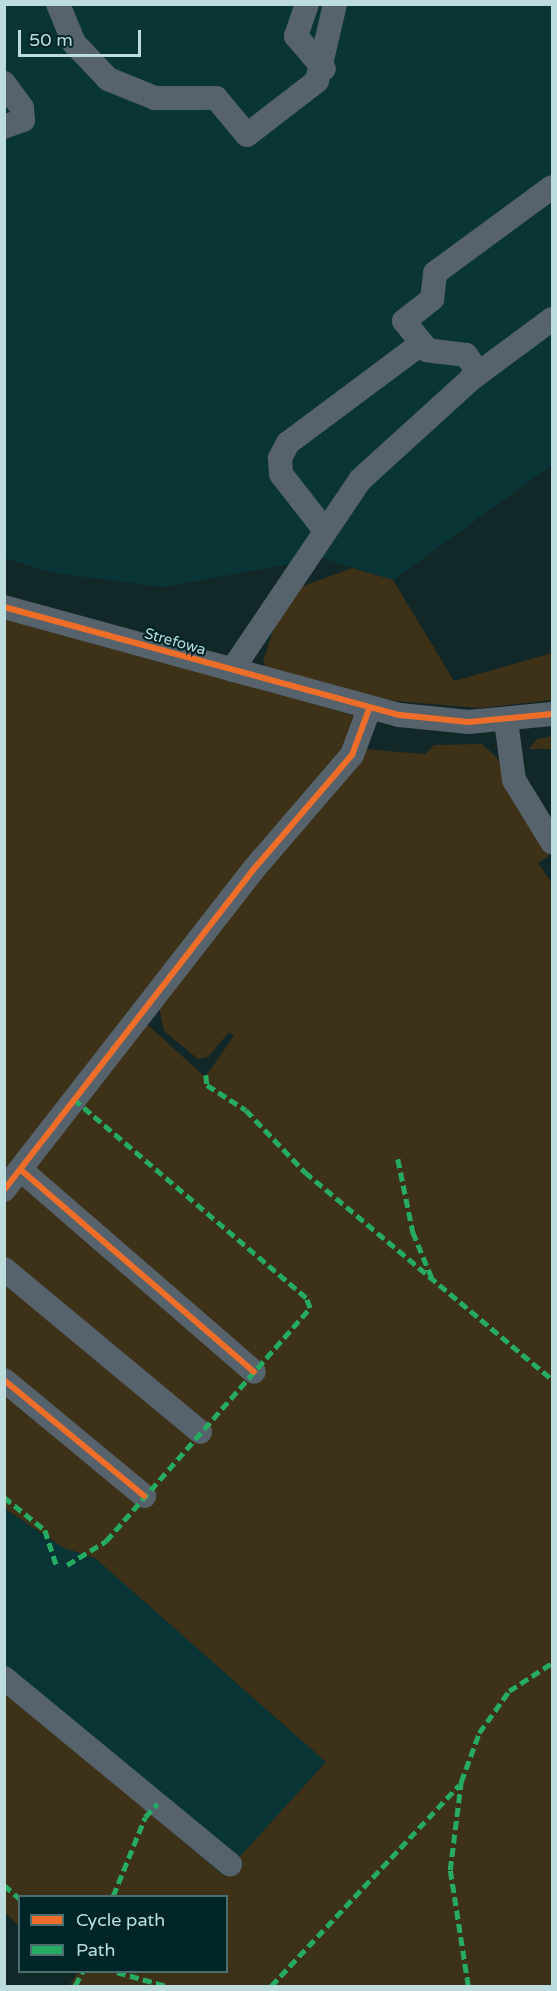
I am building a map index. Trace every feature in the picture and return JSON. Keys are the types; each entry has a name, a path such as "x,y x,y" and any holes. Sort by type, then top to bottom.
{"street":[{"path":"58,4 74,43 108,79 155,98 216,98 247,135 318,81 324,69 335,4"},
{"path":"307,4 297,36 324,69"},
{"path":"4,83 22,108 23,120 4,127"},
{"path":"479,373 466,355 427,350 404,321 432,299 435,273 552,188"},
{"path":"232,670 323,528 360,480 479,373 552,319"},
{"path":"323,528 281,474 280,458 288,443 422,343"},
{"name":"Strefowa","path":"4,607 369,709 433,720 506,721 552,714"},
{"path":"4,1190 254,870 352,755 369,709"},
{"path":"506,721 514,780 552,842"},
{"path":"21,1170 254,1372"},
{"path":"4,1269 200,1432"},
{"path":"4,1380 144,1496"},
{"path":"4,1678 230,1863"}],"shaded area":[{"path":"4,5 552,5 552,465 393,580 323,558 163,587 53,573 5,558"},
{"path":"353,568 393,580 454,681 552,653 552,700 480,708 396,701 268,673 263,661 283,601 303,586"},
{"path":"5,615 359,717 349,748 425,754 434,745 482,744 497,758 549,856 538,863 552,883 552,1986 69,1986 77,1973 228,1973 228,1895 18,1895 18,1925 5,1912 4,1691 223,1875 326,1762 95,1558 64,1548 5,1509","holes":["159,1006 164,1031 198,1059 208,1057 229,1032 234,1036 205,1077 147,1024"]},
{"path":"552,736 552,749 529,749 537,739"},
{"path":"4,1509 64,1548 95,1558 326,1762 223,1876 5,1691"}],"marked path":[{"path":"206,1075 207,1085 246,1110 305,1172 552,1379"},
{"path":"67,1565 106,1541 310,1308 306,1298 75,1101"},
{"path":"398,1159 413,1232 432,1278"},
{"path":"4,1497 45,1530 57,1568"},
{"path":"468,1986 450,1870 461,1782 479,1733 509,1691 552,1663"},
{"path":"271,1986 459,1785"},
{"path":"113,1895 145,1817 157,1804"},
{"path":"4,1885 18,1897"},
{"path":"75,1986 82,1973"},
{"path":"120,1973 166,1986"}],"cycle path":[{"path":"4,607 400,715 469,722 552,714"},
{"path":"4,1190 253,870 352,755 369,709"},
{"path":"21,1170 254,1372"},
{"path":"4,1380 144,1496"}]}
